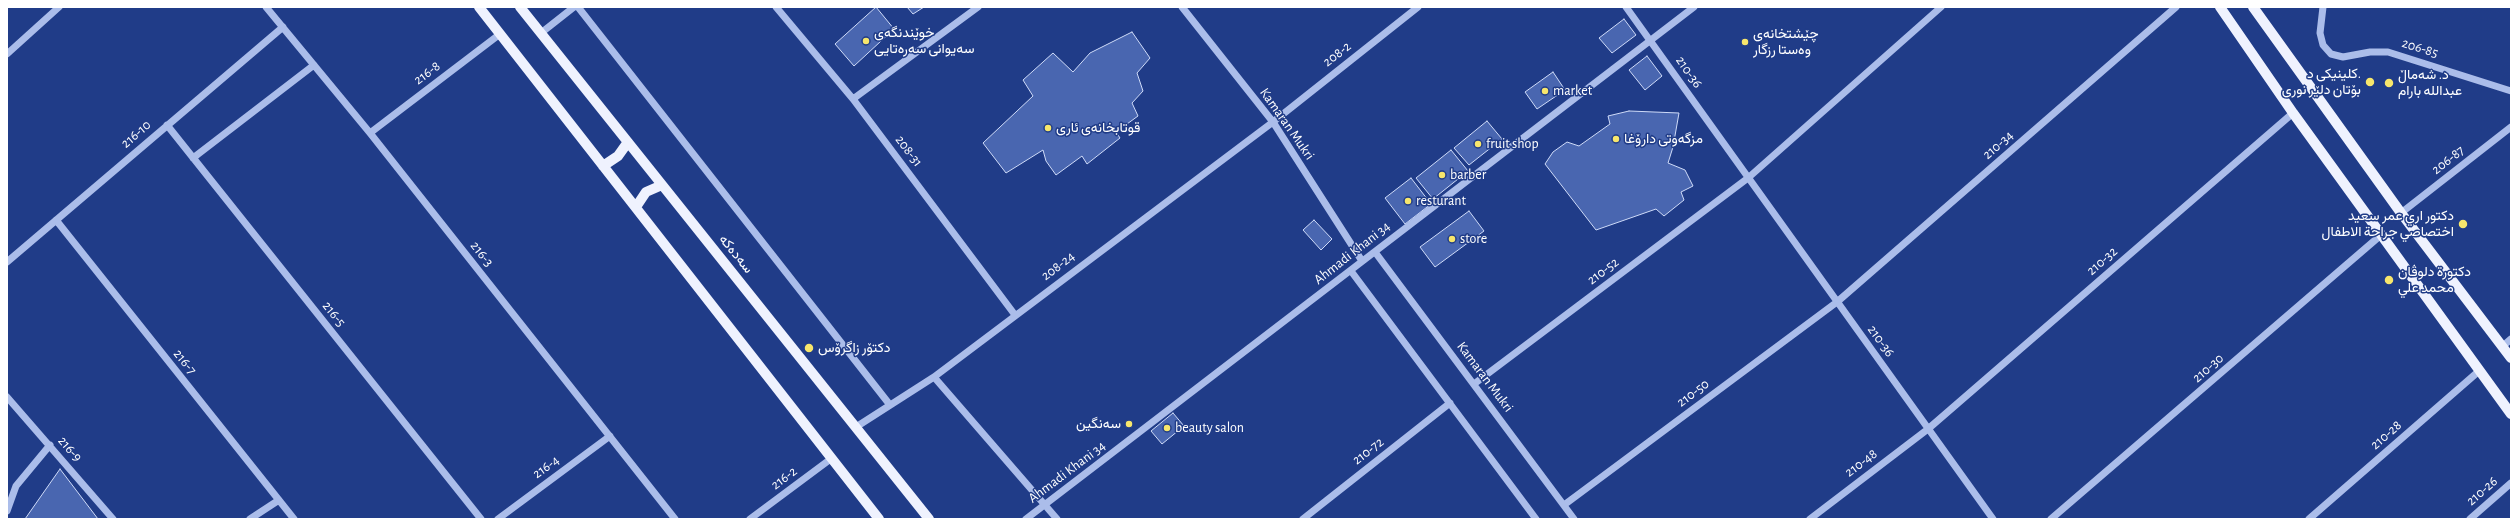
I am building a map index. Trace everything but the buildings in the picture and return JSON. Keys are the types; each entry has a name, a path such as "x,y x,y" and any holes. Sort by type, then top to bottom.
{"main road":[{"path":"479,7 879,519"},
{"name":"سەدەکە","path":"520,7 929,519"},
{"path":"2220,7 2293,113 2511,414"},
{"path":"2253,7 2401,213 2511,358"},
{"path":"604,166 618,156 628,142"},
{"path":"636,207 646,192 662,185"}],"street":[{"path":"7,54 59,7"},
{"name":"216-3","path":"266,7 370,133 675,519"},
{"path":"541,33 574,7"},
{"path":"578,7 890,405"},
{"name":"208-31","path":"776,7 853,99 1015,315"},
{"path":"853,99 978,7"},
{"name":"Kamaran Mukri","path":"1182,7 1273,122 1362,261"},
{"name":"208-2","path":"1273,122 1418,7"},
{"name":"210-36","path":"1626,7 1994,519"},
{"name":"Ahmadi Khani 34","path":"1026,519 1694,7"},
{"path":"1748,178 1941,7"},
{"name":"210-34","path":"1837,302 2176,7"},
{"name":"206-85","path":"2323,7 2320,33 2323,45 2331,54 2343,57 2370,52 2388,52 2511,91"},
{"name":"216-10","path":"7,262 283,27"},
{"name":"216-8","path":"370,133 500,34"},
{"path":"193,158 314,66"},
{"name":"210-32","path":"1928,429 2293,113"},
{"name":"208-24","path":"856,427 934,377 1273,122"},
{"name":"216-5","path":"167,125 481,519"},
{"name":"206-87","path":"2401,213 2511,127"},
{"name":"210-52","path":"1474,384 1748,178"},
{"name":"216-7","path":"56,220 294,519"},
{"name":"210-30","path":"2051,519 2381,235"},
{"name":"Kamaran Mukri","path":"1375,252 1574,519"},
{"path":"1351,271 1536,519"},
{"name":"210-50","path":"1564,505 1837,302"},
{"path":"2503,346 2511,339"},
{"name":"210-28","path":"2309,519 2479,370"},
{"path":"934,377 1046,504 1057,519"},
{"name":"216-9","path":"7,397 113,519"},
{"name":"210-72","path":"1303,519 1450,403"},
{"name":"210-48","path":"1810,519 1928,429"},
{"name":"216-4","path":"498,519 610,436"},
{"path":"7,512 16,486 50,445"},
{"name":"216-2","path":"750,519 832,458"},
{"name":"210-26","path":"2470,519 2511,483"},
{"path":"250,519 279,500"}],"place":[{"name":"خوێندنگەی سەیوانی سەرەتایی","path":"866,41"},
{"name":"چێشتخانەی وەستا رزگار","path":"1745,42"},
{"name":"کلینیکی د. بۆتان دلێر نوری","path":"2370,82"},
{"name":"د. شەماڵ عبداللە بارام","path":"2389,83"},
{"name":"market","path":"1545,91"},
{"name":"قوتابخانەی ئاری","path":"1048,128"},
{"name":"مزگەوتی دارۆغا","path":"1616,139"},
{"name":"fruit shop","path":"1478,144"},
{"name":"barber","path":"1442,175"},
{"name":"resturant","path":"1408,201"},
{"name":"دكتور اري عمر سعيد اختصاصي جراحة الاطفال","path":"2463,224"},
{"name":"store","path":"1452,239"},
{"name":"دكتورة دلوڤان محمد علي","path":"2389,280"},
{"name":"دکتۆر زاگرۆس","path":"809,348"},
{"name":"سەنگین","path":"1129,424"},
{"name":"beauty salon","path":"1167,428"}]}
